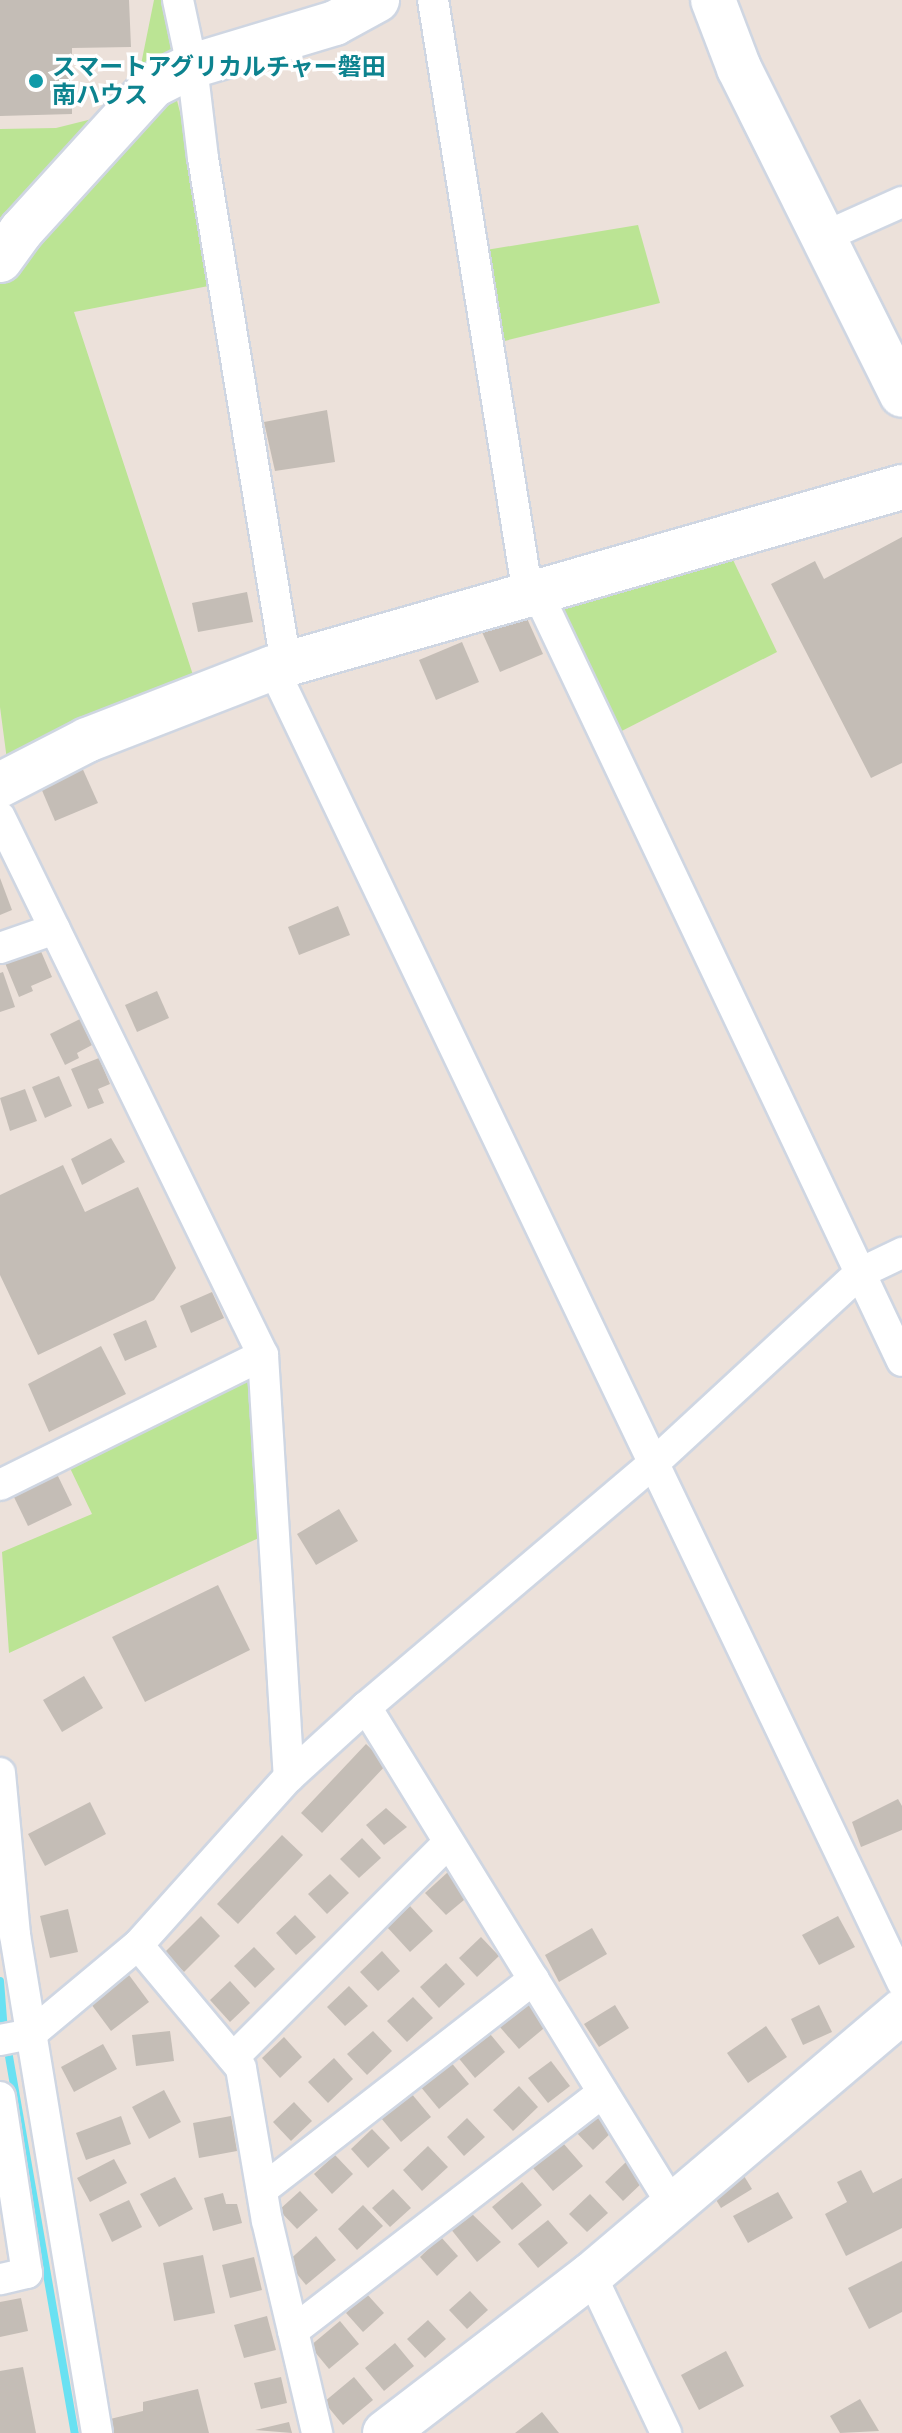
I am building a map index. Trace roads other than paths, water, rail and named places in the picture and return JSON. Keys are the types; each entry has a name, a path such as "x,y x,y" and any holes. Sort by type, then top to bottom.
{"street":[{"path":"178,0 192,66 203,158 280,666 902,1982"},
{"path":"0,260 42,208 154,85 192,66 335,23 377,0"},
{"path":"433,0 532,594 902,1361"},
{"path":"713,0 739,68 826,236 902,395"},
{"path":"826,236 902,202"},
{"path":"0,785 87,740 280,666 902,487"},
{"path":"0,817 263,1355 289,1777"},
{"path":"0,948 55,929"},
{"path":"0,2040 31,2034 138,1945 289,1777 366,1707 655,1462 860,1273 902,1253"},
{"path":"0,1485 263,1355"},
{"path":"366,1707 673,2206"},
{"path":"0,1773 15,1935 97,2433"},
{"path":"233,2058 449,1842"},
{"path":"138,1945 241,2068 262,2190 317,2433"},
{"path":"262,2190 534,1979"},
{"path":"385,2433 591,2275 902,2011"},
{"path":"293,2331 603,2092"},
{"path":"0,2097 27,2273 0,2279"},
{"path":"591,2275 666,2433"}],"waterway":[{"path":"0,1981 4,2032"},
{"path":"7,2045 75,2433"}],"place":[{"name":"スマートアグリカルチャー磐田 南ハウス","path":"36,81"}]}
